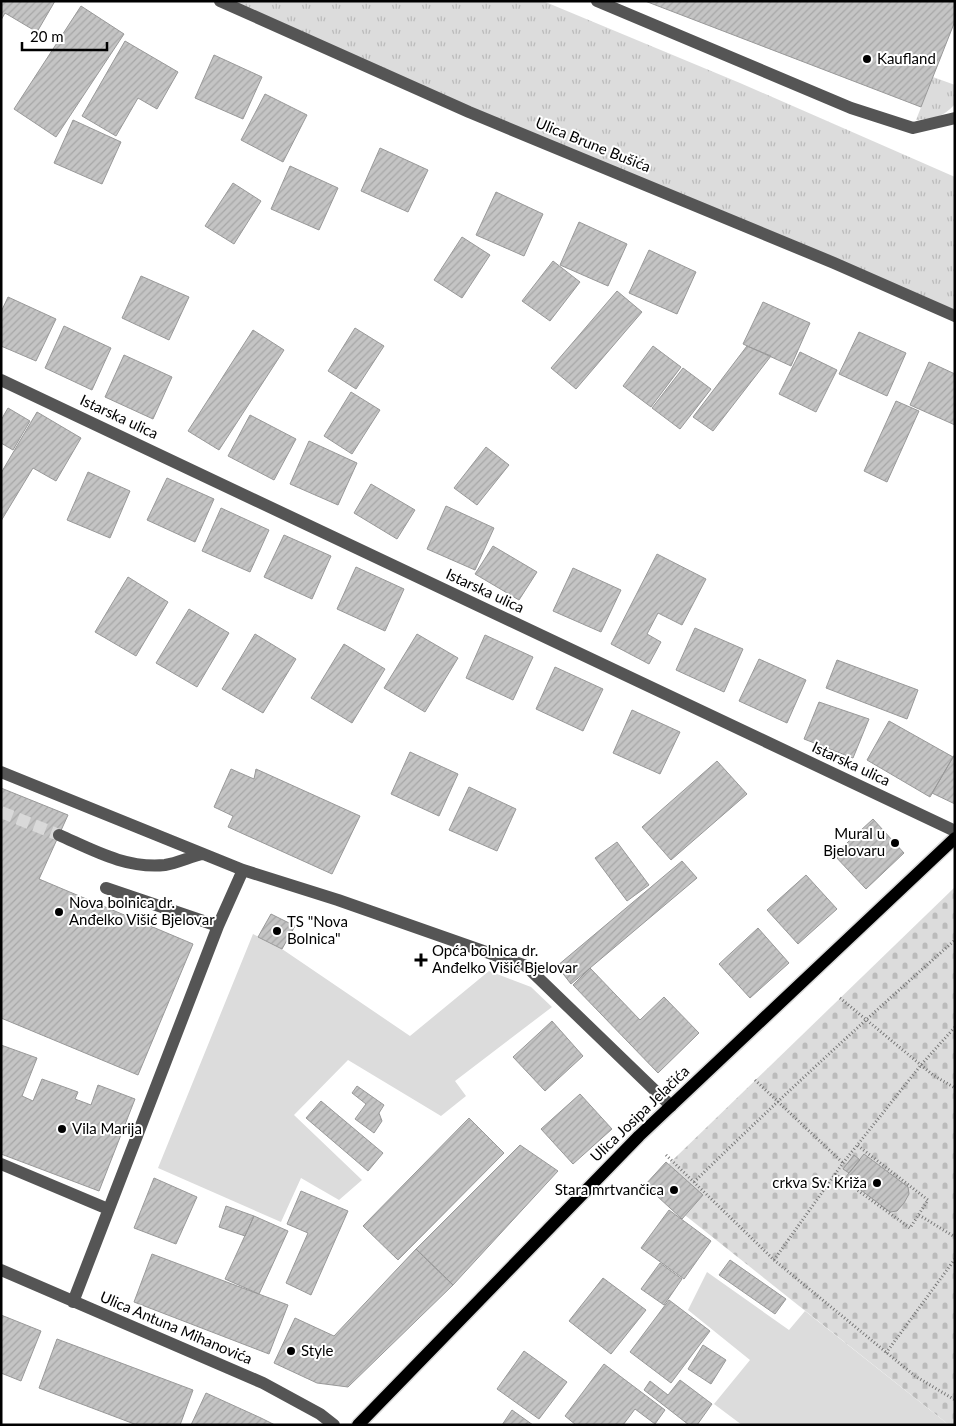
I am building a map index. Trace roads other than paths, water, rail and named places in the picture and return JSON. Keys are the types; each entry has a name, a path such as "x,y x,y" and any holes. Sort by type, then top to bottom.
{"main road":[{"name":"Ulica Josipa Jelačića","path":"358,1425 639,1136 955,838"}],"street":[{"name":"Ulica Brune Bušića","path":"220,1 469,112 834,263 955,316"},
{"path":"596,1 851,108 913,128 955,118"},
{"name":"Istarska ulica","path":"1,380 955,831"},
{"path":"1,772 243,870 338,900 526,966 671,1106"},
{"path":"59,835 112,859 140,865 166,865 202,854"},
{"path":"73,1302 218,926 243,870"},
{"path":"106,888 218,926"},
{"path":"1,1164 108,1209"},
{"name":"Ulica Antuna Mihanovića","path":"1,1270 262,1383 320,1414 334,1425"}],"tunnel":[{"path":"1,812 59,835"}],"place":[{"name":"Kaufland","path":"867,59"},
{"name":"Mural u Bjelovaru","path":"895,843"},
{"name":"Nova bolnica dr. Anđelko Višić Bjelovar","path":"59,912"},
{"name":"TS \"Nova Bolnica\"","path":"277,931"},
{"name":"Opća bolnica dr. Anđelko Višić Bjelovar","path":"421,960"},
{"name":"Vila Marija","path":"62,1129"},
{"name":"crkva Sv. Križa","path":"877,1183"},
{"name":"Stara mrtvančica","path":"674,1190"},
{"name":"Style","path":"291,1351"}]}
